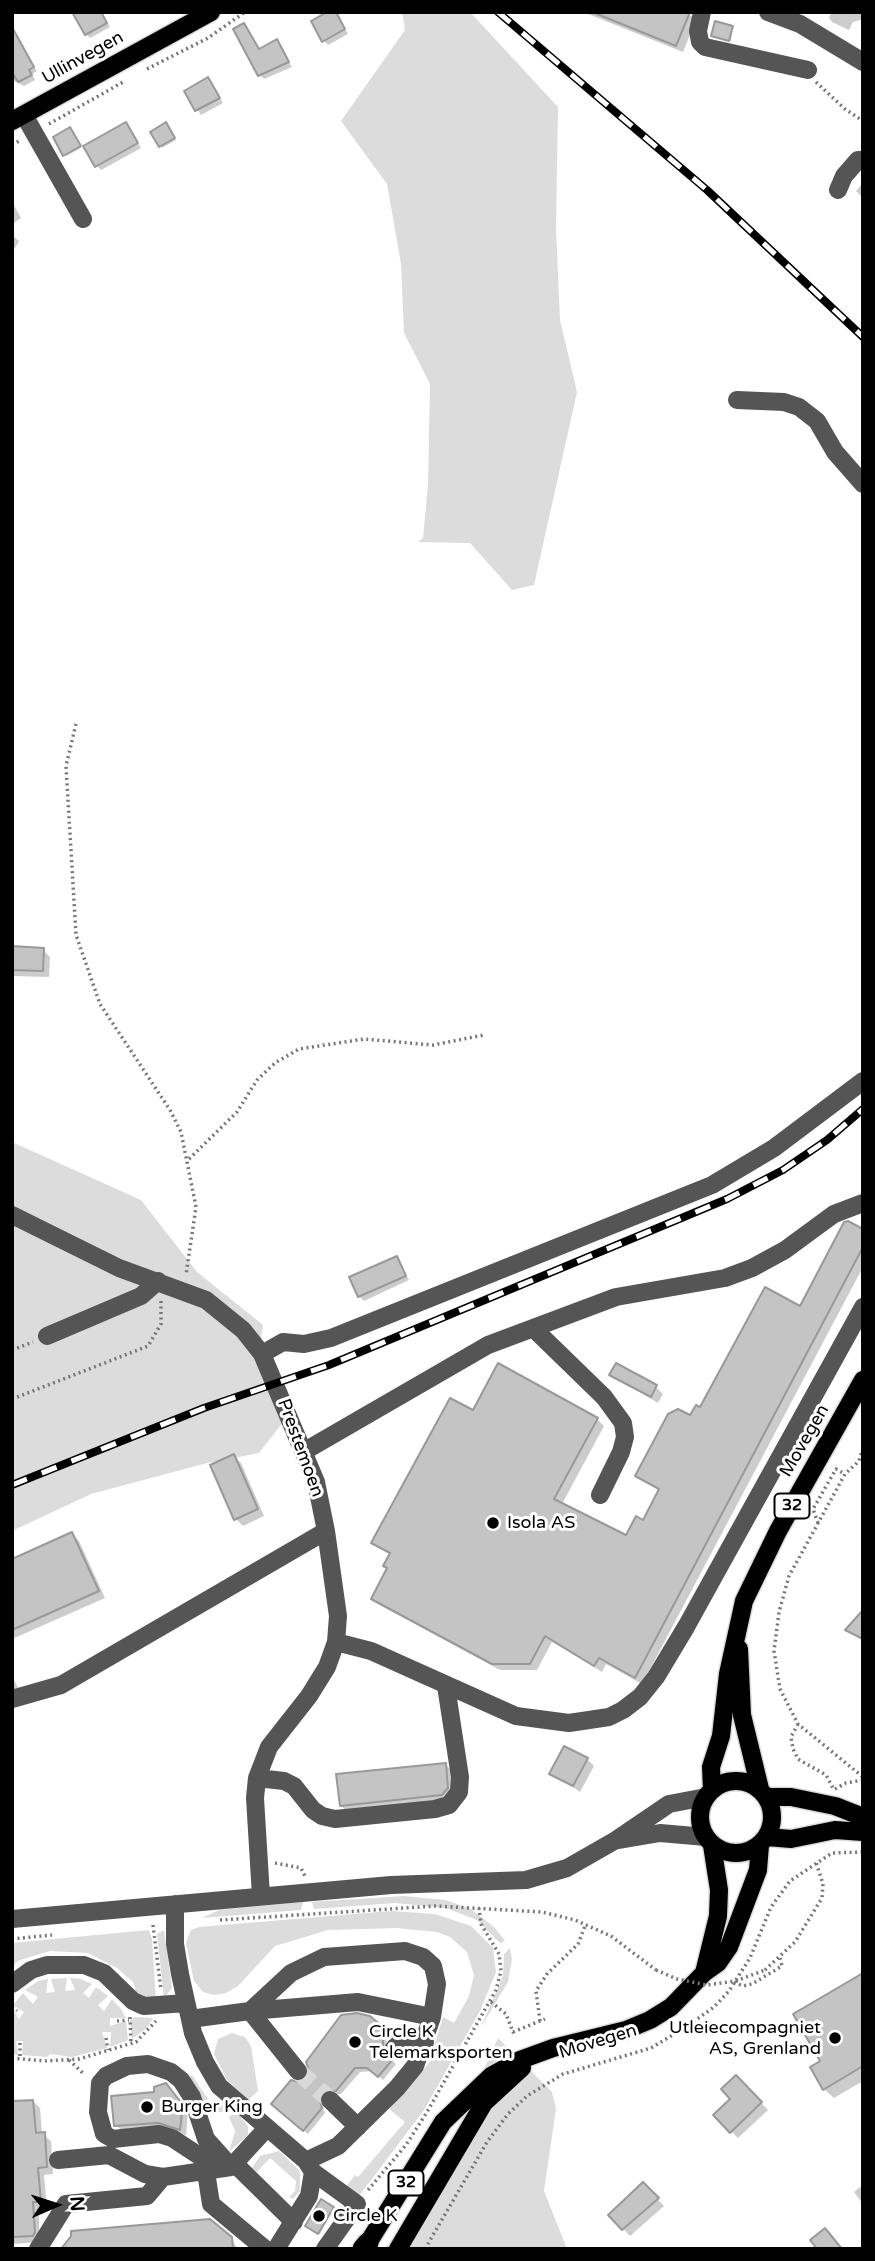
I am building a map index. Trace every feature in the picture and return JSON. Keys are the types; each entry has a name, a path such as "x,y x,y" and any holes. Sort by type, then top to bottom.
{"main road":[{"name":"Ullinvegen","path":"18,118 211,12"},
{"name":"Movegen","path":"709,1793 711,1767 721,1736 728,1674 744,1601 753,1578 863,1380"},
{"name":"Movegen","path":"737,1638 742,1715 763,1793"},
{"path":"709,1793 721,1784 741,1781 763,1793 835,1806 863,1817"},
{"name":"32","path":"704,1973 718,1916 719,1890 709,1841 700,1817 709,1793"},
{"name":"32","path":"763,1793 773,1817 763,1841"},
{"path":"709,1841 721,1850 741,1853 763,1841 791,1839 835,1830 863,1832"},
{"name":"Movegen","path":"553,2048 527,2063 484,2103 398,2249 367,2247 443,2122 467,2096 491,2076 520,2060 553,2048 626,2030 650,2020 671,2007 704,1973 718,1963 729,1947 758,1870 763,1841"}],"street":[{"path":"702,12 698,31 700,42 705,47 808,70"},
{"path":"768,12 800,24 863,62"},
{"path":"18,118 35,132 83,219"},
{"path":"838,190 844,176 858,160 863,160"},
{"path":"737,400 784,401 799,407 817,421 835,452 863,484"},
{"path":"262,1353 283,1342 304,1344 331,1338 677,1201 745,1167 863,1081"},
{"path":"303,1452 488,1345 616,1297 725,1278 752,1268 785,1250 834,1214 863,1203"},
{"name":"Prestemoen","path":"12,1215 119,1268 206,1300 243,1330 262,1353 316,1482 338,1616 336,1642 327,1667 309,1696 269,1747 257,1778 255,1798 261,1896"},
{"path":"47,1336 141,1296 158,1281"},
{"path":"336,1642 371,1651 516,1716 569,1723 609,1717 640,1698 686,1627 863,1307"},
{"path":"533,1328 604,1397 623,1423 625,1437 621,1452 600,1495"},
{"path":"12,1699 61,1685 326,1531"},
{"path":"257,1778 284,1780 294,1786 322,1816 335,1818 435,1809 449,1805 459,1792 460,1777 446,1686"},
{"path":"12,1919 391,1885 526,1880 567,1868 616,1840 649,1815 669,1804 709,1793"},
{"path":"616,1840 660,1833 709,1841"},
{"path":"175,1904 175,1944 188,2011 201,2053 219,2086 309,2166 357,2204 325,2249"},
{"path":"250,2011 291,1973 324,1957 405,1951 423,1957 433,1966 437,1984 432,2017 425,2042 409,2073 338,2146 309,2166"},
{"path":"12,1984 31,1970 47,1965 84,1965 104,1973 133,2001 144,2006 188,2011 250,2011 358,2002 432,2017"},
{"path":"250,2011 298,2071"},
{"path":"394,2048 405,2037 425,2042"},
{"path":"294,2222 206,2139 199,2116 181,2080 159,2067 127,2066 106,2076 100,2083 97,2112 104,2134 113,2138 147,2134 172,2138 204,2160 211,2204 276,2248 294,2222 309,2196 309,2166"},
{"path":"330,2099 358,2127"},
{"path":"58,2160 108,2155 145,2174 163,2176 207,2171 233,2165 266,2129"},
{"path":"38,2249 66,2204 147,2196 163,2176"}],"path":[{"path":"140,73 208,38 245,12"},
{"path":"808,70 815,82 845,110 863,121"},
{"path":"12,145 131,77"},
{"path":"76,724 65,766 76,936 100,1004 170,1110 189,1159 196,1207 194,1236 182,1290"},
{"path":"189,1159 237,1112 257,1080 275,1063 299,1049 363,1039 443,1044 484,1035"},
{"path":"12,1399 148,1346 163,1315 158,1281"},
{"path":"863,1448 859,1461 845,1474 789,1576 774,1651 780,1689 798,1724 863,1779"},
{"path":"818,1523 813,1509 836,1469 845,1474"},
{"path":"798,1724 791,1737 798,1759 826,1775 834,1789 834,1798"},
{"path":"834,1789 863,1779"},
{"name":"Movegen","path":"425,2249 487,2142 508,2114 527,2096 563,2074 630,2055 668,2039 714,2007 750,1958 763,1923 780,1893 796,1875 832,1853 863,1852"},
{"path":"216,1920 349,1909 435,1906 542,1912 611,1936 656,1970 677,1979 707,1985 736,1981 765,1970 795,1942 822,1898 823,1884 816,1862"},
{"path":"259,1864 301,1868 306,1880"},
{"path":"357,2204 406,2145 491,2001 499,1981 500,1963 497,1946 481,1924 479,1908"},
{"path":"141,1926 176,1923"},
{"path":"12,2058 79,2059 131,2044 147,2033 162,2007 153,1925"},
{"path":"540,2021 536,1991 547,1974 578,1944 585,1926"},
{"path":"12,1938 64,1934"},
{"path":"734,1982 743,1986 752,1984 782,1966 780,1958"},
{"path":"491,2001 506,2014 513,2032 545,2019"},
{"path":"12,2007 17,2011"},
{"path":"125,2009 131,2016 131,2044"},
{"path":"117,2021 129,2020"},
{"path":"107,2038 108,2051"},
{"path":"20,2043 20,2058"}],"shaded area":[{"path":"402,12 470,12 558,107 556,229 560,320 577,392 534,585 512,590 470,543 418,542 423,538 428,485 430,384 404,333 401,264 387,184 341,121 405,30"},
{"path":"12,1142 141,1200 197,1272 263,1325 259,1350 284,1421 259,1453 207,1463 91,1494 12,1531"},
{"path":"404,1896 445,1900 471,1909 495,1928 505,1941 500,1943 477,1920 446,1908 395,1903 314,1909 312,1902"},
{"path":"303,1902 301,1910 202,1918 219,1910"},
{"path":"391,1911 435,1914 471,1926 493,1948 496,1972 480,2011 424,2110 359,2196 344,2189 355,2175 358,2177 405,2122 389,2109 429,2063 443,2017 454,2023 469,1996 474,1975 467,1952 450,1937 437,1932 397,1928 328,1930 275,1946 238,1986 226,1993 214,1995 203,1992 194,1981 186,1943 191,1930 199,1927"},
{"path":"149,1930 152,1939 156,2001 147,2001 136,1992 133,1982 117,1968 88,1953 50,1951 20,1960 12,1966 12,1943"},
{"path":"164,1930 172,1988 164,1998 157,1934"},
{"path":"510,1948 512,1959 508,1982 481,2027 503,1976 504,1954"},
{"path":"67,1978 65,1991 75,1990 70,1978 81,1979 92,1984 83,1993 89,1998 96,1987 108,1996 98,2005 104,2011 112,1999 126,2018 110,2018 110,2026 126,2021 128,2040 110,2047 111,2032 102,2032 107,2048 72,2057 50,2054 47,2057 22,2055 23,2041 16,2041 18,2055 12,2054 12,2009 19,2019 24,2012 13,2005 23,1993 33,2004 38,1997 25,1990 38,1981 48,1979 46,1993 55,1992 51,1979"},
{"path":"135,2017 153,2018 147,2028 132,2039 130,2020"},
{"path":"232,2033 245,2037 251,2046 258,2091 248,2100 227,2080 214,2054 218,2039"},
{"path":"498,2038 552,2092 556,2109 544,2191 567,2249 384,2249 424,2202"},
{"path":"192,2075 209,2101 225,2104 227,2112 210,2112 186,2079"},
{"path":"236,2111 248,2126 248,2135 229,2152 235,2131 229,2117"},
{"path":"279,2151 300,2171 300,2191 293,2199 289,2197 295,2191 296,2181 270,2158 257,2172 252,2168 260,2156"}],"building":[{"path":"72,12 101,12 107,23 85,35"},
{"path":"327,12 336,12 345,29 322,42 311,21"},
{"path":"592,12 690,12 676,46"},
{"path":"715,21 733,26 729,41 711,36"},
{"path":"244,23 259,49 277,39 289,62 258,76 233,29"},
{"path":"12,27 34,67 29,70 32,75 18,82 12,72"},
{"path":"208,77 220,98 195,111 184,91"},
{"path":"126,122 138,143 95,167 83,146"},
{"path":"166,122 175,138 159,147 150,132"},
{"path":"70,127 81,146 63,156 53,137"},
{"path":"12,946 44,948 43,971 12,970"},
{"name":"Isola AS","path":"848,1221 863,1229 863,1247 635,1678 599,1658 594,1666 545,1636 530,1664 492,1664 371,1599 387,1568 383,1566 390,1553 371,1543 450,1398 473,1410 498,1363 598,1418 554,1499 626,1535 636,1516 643,1520 659,1489 635,1476 668,1414 678,1409 690,1415 696,1405 700,1407 765,1287 800,1306 844,1222"},
{"path":"397,1256 406,1276 358,1297 349,1277"},
{"path":"616,1363 657,1385 651,1397 609,1375"},
{"path":"234,1454 258,1509 234,1520 210,1465"},
{"path":"72,1532 99,1591 12,1630 12,1559"},
{"path":"863,1610 863,1639 845,1630"},
{"path":"564,1746 588,1758 573,1786 549,1774"},
{"path":"446,1763 448,1788 442,1795 340,1806 336,1774"},
{"name":"Utleiecompagniet AS, Grenland","path":"863,1973 863,2066 823,2090 810,2067 820,2061 793,2014"},
{"path":"357,2013 370,2016 383,2027 383,2052 393,2059 378,2077 367,2068 355,2068 336,2091 322,2092 319,2098 322,2108 303,2131 271,2104 291,2080 299,2082 306,2079 309,2070 306,2062 341,2015"},
{"path":"736,2075 762,2102 730,2133 713,2115 730,2099 721,2089"},
{"name":"Burger King","path":"166,2083 183,2105 180,2130 158,2123 114,2126 111,2096 154,2092 154,2087"},
{"path":"33,2100 36,2133 45,2132 47,2167 38,2168 41,2202 33,2202 33,2236 12,2237 12,2101"},
{"path":"643,2182 659,2198 622,2230 608,2215"},
{"name":"Circle K","path":"321,2199 334,2207 318,2234 305,2226"},
{"path":"210,2219 232,2237 233,2249 61,2249 71,2236 71,2231"},
{"path":"825,2228 842,2249 817,2249 810,2240"}],"tunnel":[{"path":"298,2071 330,2100"}],"railway":[{"path":"498,12 707,190 863,337"},
{"path":"12,1485 204,1408 329,1365 727,1199 783,1170 827,1140 863,1109"}],"place":[{"name":"Isola AS","path":"493,1523"},
{"name":"Utleiecompagniet AS, Grenland","path":"835,2038"},
{"name":"Circle K Telemarksporten","path":"355,2042"},
{"name":"Burger King","path":"147,2107"},
{"name":"Circle K","path":"319,2216"}]}
